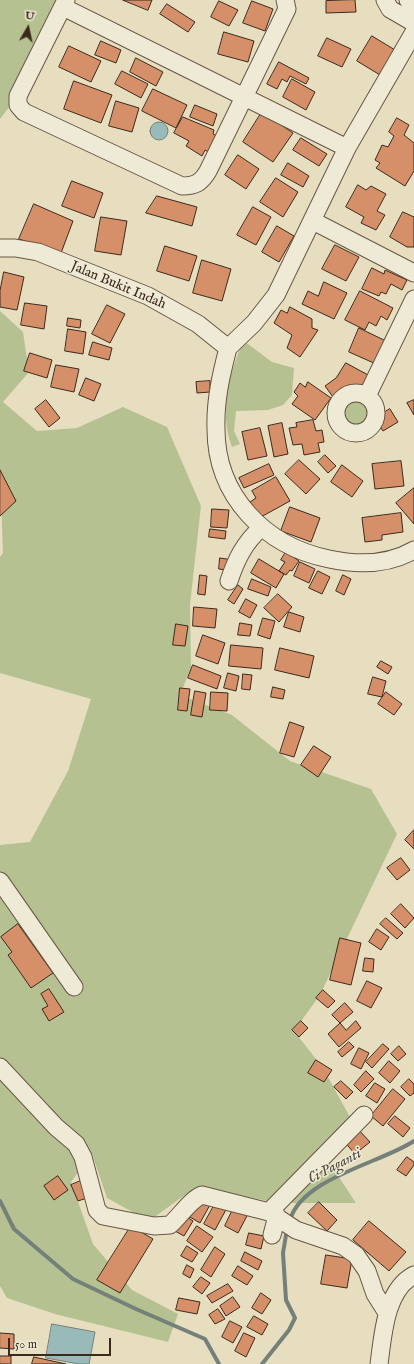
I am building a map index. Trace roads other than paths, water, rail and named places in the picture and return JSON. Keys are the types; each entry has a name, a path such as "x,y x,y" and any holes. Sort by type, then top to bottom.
{"street":[{"path":"285,0 287,9 243,97 208,171 202,181 193,186 182,186 24,112 18,105 18,96 64,4 243,97 348,148"},
{"path":"385,0 390,9 414,22"},
{"path":"408,0 414,7"},
{"path":"414,32 348,148 276,295 254,323 228,348 218,384 216,430 217,448 227,482 233,495 261,528 285,544 316,557 341,562 370,563 392,559 414,550"},
{"path":"313,221 414,273"},
{"name":"Jalan Bukit Indah","path":"0,248 14,248 38,252 148,296 198,324 228,348"},
{"path":"367,396 414,299"},
{"path":"229,580 236,560 250,538 261,528"},
{"path":"0,881 74,987"},
{"path":"0,1067 56,1126 76,1144 83,1158 97,1210 103,1216 154,1226 170,1225 184,1212 194,1198 202,1195 279,1218 296,1230 343,1246 356,1255 367,1271 375,1294 387,1313"},
{"path":"272,1236 279,1218 364,1115"},
{"path":"379,1364 387,1313 396,1292 414,1275"}],"water":[{"path":"159,122 165,125 168,131 165,137 159,140 153,137 150,131 153,125"},
{"path":"52,1324 95,1332 89,1364 79,1364 46,1358"}],"waterway":[{"name":"Ci Paganti","path":"290,1220 297,1205 310,1193 326,1182 400,1149 414,1141"},
{"name":"Ci Paganti","path":"0,1201 14,1229 73,1279 136,1309 205,1339 219,1364"},
{"name":"Ci Paganti","path":"262,1364 289,1330 295,1318 286,1300 283,1253 287,1229"}]}
